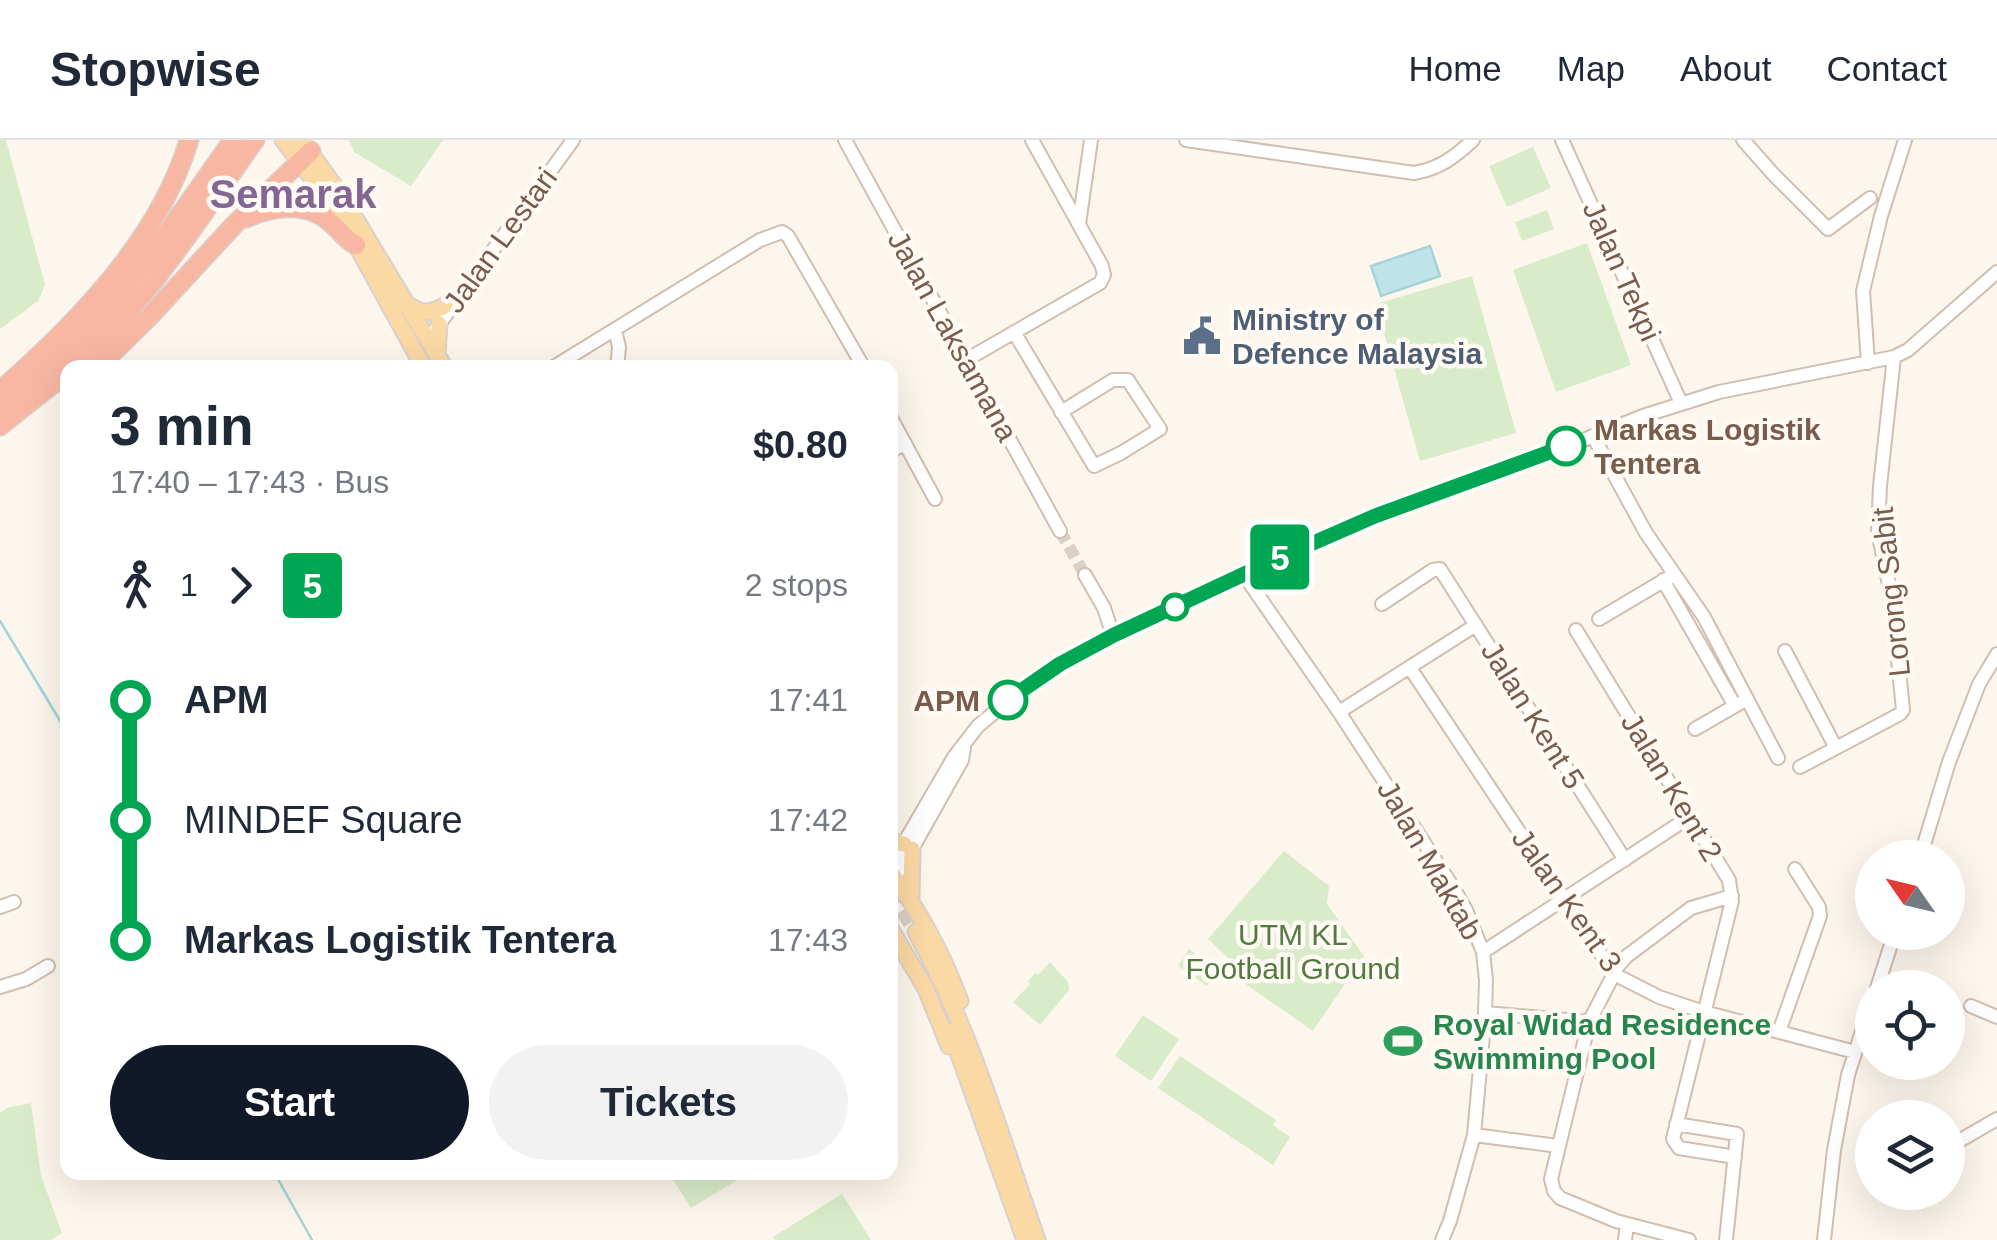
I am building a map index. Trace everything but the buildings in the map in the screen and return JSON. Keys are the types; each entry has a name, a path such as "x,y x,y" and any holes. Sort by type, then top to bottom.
{"highway":[{"path":"0,392 89,303 131,253 179,174 190,140"},
{"path":"0,408 68,352 105,312 146,263 233,140"},
{"path":"80,360 150,286 255,140"},
{"path":"105,360 304,151"},
{"path":"234,225 274,208 299,208 331,222 341,236 356,246"},
{"path":"0,430 60,379"},
{"path":"0,430 15,426 60,394"}],"main road":[{"path":"283,140 304,151 341,195 433,359"},
{"path":"304,151 404,334 433,359"},
{"path":"404,302 427,313 458,299"},
{"path":"433,359 439,324"},
{"path":"404,334 417,340 433,359"},
{"path":"902,845 911,901 906,930 935,966 1025,1240"},
{"path":"898,884 911,901"},
{"path":"985,1109 1037,1240"}],"street":[{"name":"Jalan Lestari","path":"439,324 574,140"},
{"name":"Jalan Laksamana","path":"845,140 1060,532"},
{"path":"966,360 1100,283 1104,275 1032,140"},
{"path":"1079,224 1091,140"},
{"path":"1186,140 1414,173 1452,160 1473,140"},
{"name":"Jalan Tekpi","path":"1562,140 1680,403"},
{"path":"1743,140 1828,229 1870,198"},
{"path":"1868,364 1863,292 1904,140"},
{"path":"1061,192 1074,196 1085,186"},
{"path":"565,360 760,240 782,232 820,287 860,360"},
{"path":"902,845 962,760 964,745 978,726 1018,692 1114,635 1375,516 1680,403 1894,357 1908,350 1997,272"},
{"path":"615,330 618,360"},
{"path":"1014,332 1061,412 1094,466 1160,429 1128,380 1113,380 1061,412"},
{"name":"Lorong Sabit","path":"1800,767 1903,710 1892,599 1878,532 1894,357"},
{"path":"898,430 936,498"},
{"path":"1592,436 1669,577 1704,617 1741,702 1778,758"},
{"path":"898,447 905,443"},
{"name":"Jalan Kent 5","path":"1382,604 1433,570 1440,570 1625,860"},
{"path":"1085,575 1114,635"},
{"name":"Jalan Maktab","path":"1244,575 1451,884 1483,952 1485,1014 1474,1135 1442,1240"},
{"path":"1598,618 1669,577"},
{"path":"1339,712 1476,625"},
{"name":"Jalan Kent 2","path":"1576,630 1729,880 1732,896 1676,1124"},
{"path":"1785,651 1836,748"},
{"path":"1925,840 1949,762 1979,684 1997,654"},
{"name":"Jalan Kent 3","path":"1410,668 1614,974 1659,997 1704,1012 1855,1052"},
{"path":"1694,729 1741,702"},
{"path":"1483,952 1690,816"},
{"path":"1779,1032 1820,916 1795,869"},
{"path":"1689,1240 1627,1224 1560,1198 1551,1180 1589,1022 1614,974 1627,956 1691,908 1732,896"},
{"path":"0,907 14,902"},
{"path":"0,987 26,979 48,966"},
{"path":"1971,1006 1997,1017"},
{"path":"1485,1014 1589,1022"},
{"path":"1824,1240 1834,1150 1855,1052"},
{"path":"1965,1137 1997,1119"},
{"path":"1726,1240 1737,1134 1676,1124 1673,1139 1678,1148 1734,1157"},
{"path":"1474,1135 1558,1146"},
{"path":"1625,1240 1627,1224"}],"green space":[{"path":"0,140 6,140 45,285 38,301 0,329"},
{"path":"349,140 443,140 411,186 354,152"},
{"path":"1533,147 1551,188 1507,207 1489,166"},
{"path":"1547,210 1554,229 1522,241 1515,222"},
{"path":"1587,243 1631,365 1556,392 1513,270"},
{"path":"1472,276 1516,433 1420,461 1376,304"},
{"name":"UTM KL Football Ground","path":"1284,851 1329,886 1327,904 1364,956 1313,1031 1237,978 1240,969 1208,939"},
{"path":"1189,949 1218,970 1207,986 1178,966"},
{"path":"1050,962 1068,982 1069,990 1040,1025 1013,1002 1035,973 1038,975"},
{"path":"1143,1015 1179,1039 1151,1081 1115,1056"},
{"path":"1180,1056 1276,1120 1273,1125 1290,1137 1273,1165 1158,1088"},
{"path":"31,1103 41,1176 62,1233 51,1240 0,1240 0,1113"},
{"path":"673,1180 737,1180 691,1208"},
{"path":"842,1194 871,1240 773,1237"}],"water":[{"path":"1430,246 1440,276 1381,296 1371,266"}],"waterway":[{"path":"0,621 60,721"},
{"path":"278,1180 312,1240"}],"tunnel":[{"path":"1060,531 1085,575"},
{"path":"898,904 916,932"}],"bus line":[{"name":"5","path":"1008,700 1060,664 1114,635 1272,561 1375,516 1566,446"}],"place":[{"name":"Ministry of Defence Malaysia","path":"1202,336"},
{"name":"Markas Logistik Tentera","path":"1566,446"},
{"name":"APM","path":"1008,700"},
{"name":"Royal Widad Residence Swimming Pool","path":"1403,1041"}],"district":[{"name":"Semarak","path":"293,194"}]}
